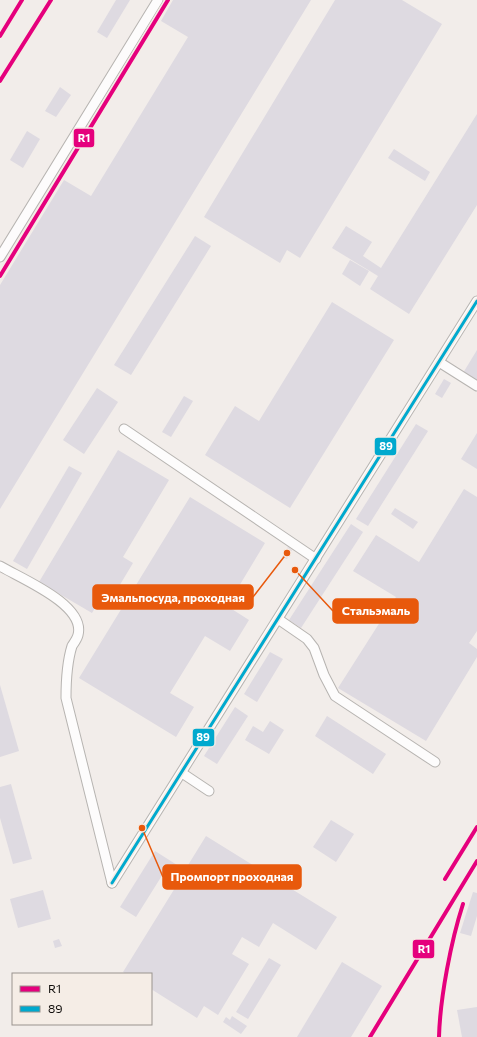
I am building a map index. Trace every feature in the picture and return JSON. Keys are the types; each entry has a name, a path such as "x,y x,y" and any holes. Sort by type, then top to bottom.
{"street":[{"path":"0,257 158,0"},
{"path":"0,566 65,604 75,616 79,624 78,635 72,648 66,680 66,698 112,883 477,300"},
{"path":"439,362 477,386"},
{"path":"124,429 316,559"},
{"path":"278,620 311,643 335,696 435,762"},
{"path":"182,773 210,790"}],"building":[{"path":"116,0 130,0 107,38 97,32"},
{"path":"173,0 311,0 0,509 0,285 64,180 91,196 188,37 161,21"},
{"path":"335,0 402,0 442,24 300,258 287,250 280,263 204,217"},
{"path":"60,87 71,95 56,117 45,111"},
{"path":"477,114 477,205 409,314 370,289 378,276 332,248 346,226 372,242 363,256 381,268"},
{"path":"27,131 40,139 23,168 10,160"},
{"path":"394,149 430,172 425,181 388,158"},
{"path":"195,236 211,246 131,375 114,365"},
{"path":"350,260 369,271 360,286 342,274"},
{"path":"332,302 394,340 290,508 205,455 235,406 259,421"},
{"path":"477,350 477,381 463,373"},
{"path":"444,379 451,383 442,398 435,394"},
{"path":"97,388 118,402 84,454 63,440"},
{"path":"184,396 193,401 171,437 162,432"},
{"path":"416,424 428,431 368,526 356,519"},
{"path":"477,433 477,469 461,459"},
{"path":"118,450 169,480 123,557 133,563 115,593 106,589 92,613 39,582"},
{"path":"69,466 82,473 27,569 13,561"},
{"path":"464,489 477,497 477,631 469,643 477,649 477,657 426,741 338,688 396,597 353,571 376,535 419,562"},
{"path":"190,497 265,543 227,606 249,620 230,651 205,636 170,693 194,707 176,737 79,678"},
{"path":"395,508 418,522 413,529 391,514"},
{"path":"351,524 363,532 301,628 289,620"},
{"path":"288,547 292,550 287,559 282,557"},
{"path":"270,652 283,659 257,702 244,694"},
{"path":"0,685 19,751 0,757"},
{"path":"235,707 248,716 217,764 204,756"},
{"path":"327,716 386,754 373,774 315,736"},
{"path":"270,721 284,730 269,754 245,740 253,726 263,732"},
{"path":"11,784 32,859 13,864 0,818 0,787"},
{"path":"331,820 354,834 336,862 313,847"},
{"path":"206,836 337,917 316,950 273,923 259,947 242,937 232,954 249,964 218,1015 204,1006 197,1018 152,990 152,973 123,972 183,875 168,866 136,917 120,907 155,851 185,870"},
{"path":"43,890 51,919 18,928 10,899"},
{"path":"473,892 477,893 477,916 471,936 460,933"},
{"path":"59,939 62,946 55,948 53,941"},
{"path":"269,958 281,965 248,1019 236,1012"},
{"path":"342,962 382,986 351,1037 297,1037"},
{"path":"477,1007 477,1037 462,1037 457,1010"},
{"path":"232,1016 247,1026 241,1034 223,1022 226,1017 230,1020"}],"transit line":[{"name":"R1","path":"0,36 22,0"},
{"name":"R1","path":"0,81 51,0"},
{"name":"R1","path":"0,276 168,0"},
{"name":"89","path":"112,883 477,301"},
{"name":"R1","path":"445,879 477,827"},
{"name":"R1","path":"370,1037 477,861"},
{"name":"R1","path":"439,1037 441,1005 447,970 454,935 463,904"}],"place":[{"name":"Эмальпосуда, проходная","path":"287,553"},
{"name":"Стальэмаль","path":"295,570"},
{"name":"Промпорт проходная","path":"142,828"}]}
